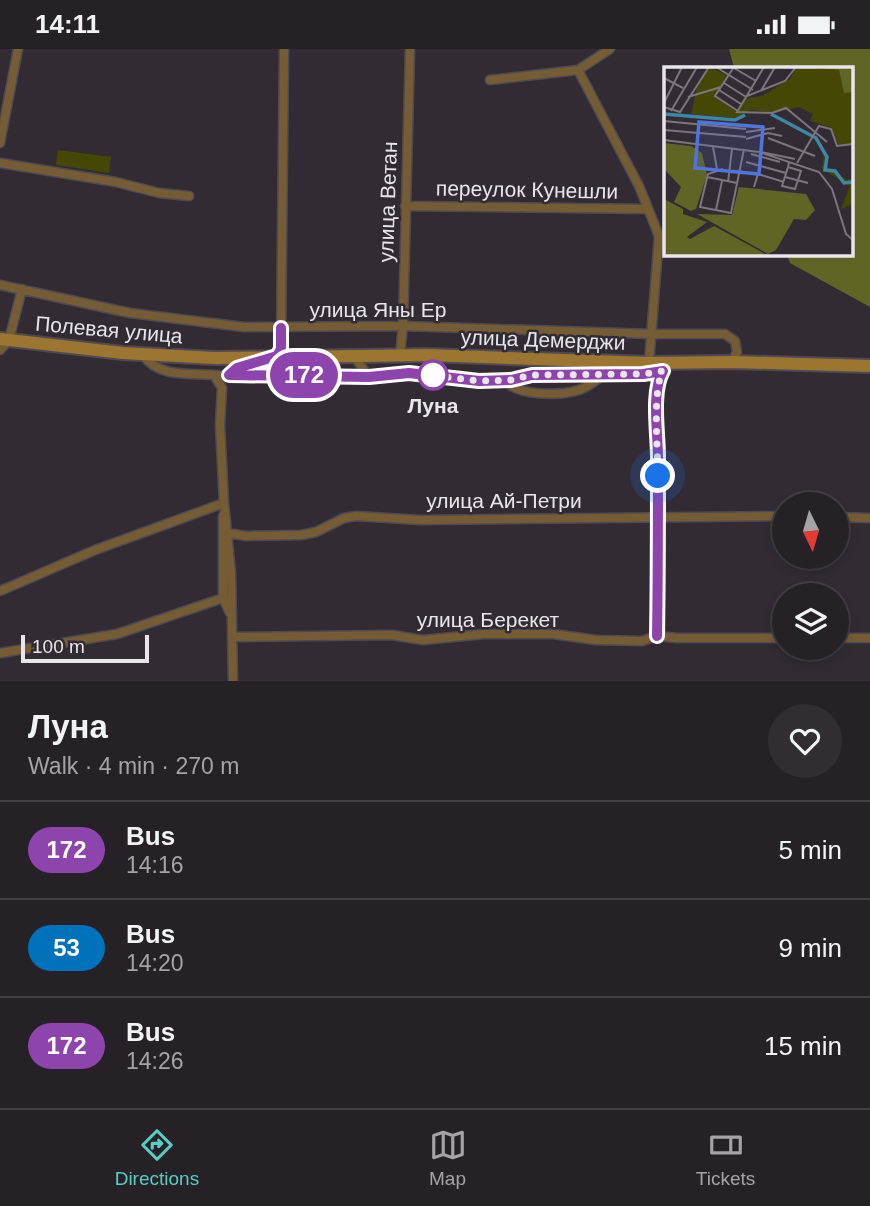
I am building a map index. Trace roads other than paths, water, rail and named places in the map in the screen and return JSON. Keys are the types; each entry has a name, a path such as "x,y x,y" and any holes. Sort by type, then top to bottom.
{"main road":[{"name":"Полевая улица","path":"4,339 143,355 214,358"},
{"name":"улица Демерджи","path":"214,358 400,355 649,363 667,367 733,362 870,366"}],"street":[{"path":"0,143 18,49"},
{"path":"233,681 232,573 224,503 220,425 222,388 229,375 237,368 277,356 281,349 284,49"},
{"name":"улица Ветан","path":"400,355 410,49"},
{"path":"490,81 578,69 610,49"},
{"path":"578,69 639,187 659,236 649,363"},
{"path":"0,163 116,182 159,193 189,196"},
{"name":"переулок Кунешли","path":"405,206 648,209"},
{"name":"улица Яны Ер","path":"0,285 130,313 212,324 281,328 403,326 724,334 735,341 737,352 733,362"},
{"path":"0,350 22,289"},
{"path":"143,355 149,365 162,371 214,375 369,377 409,373 479,381 506,381 532,375 643,374 667,367"},
{"path":"354,356 369,377"},
{"path":"657,636 656,398 659,377 667,367"},
{"path":"214,375 222,388"},
{"path":"506,381 511,388 521,391 559,393 581,389 603,375"},
{"path":"0,591 95,550 224,503"},
{"path":"224,503 223,598 231,614"},
{"name":"улица Ай-Петри","path":"228,533 246,536 300,535 316,532 344,518 356,516 420,520 772,516"},
{"path":"849,517 870,518"},
{"path":"0,653 117,634 223,598"},
{"name":"улица Берекет","path":"232,637 392,635 423,640 484,634 553,634 596,640 642,641 657,636 772,638"},
{"path":"849,638 870,638"}],"place":[{"name":"Луна","path":"433,375"}]}
